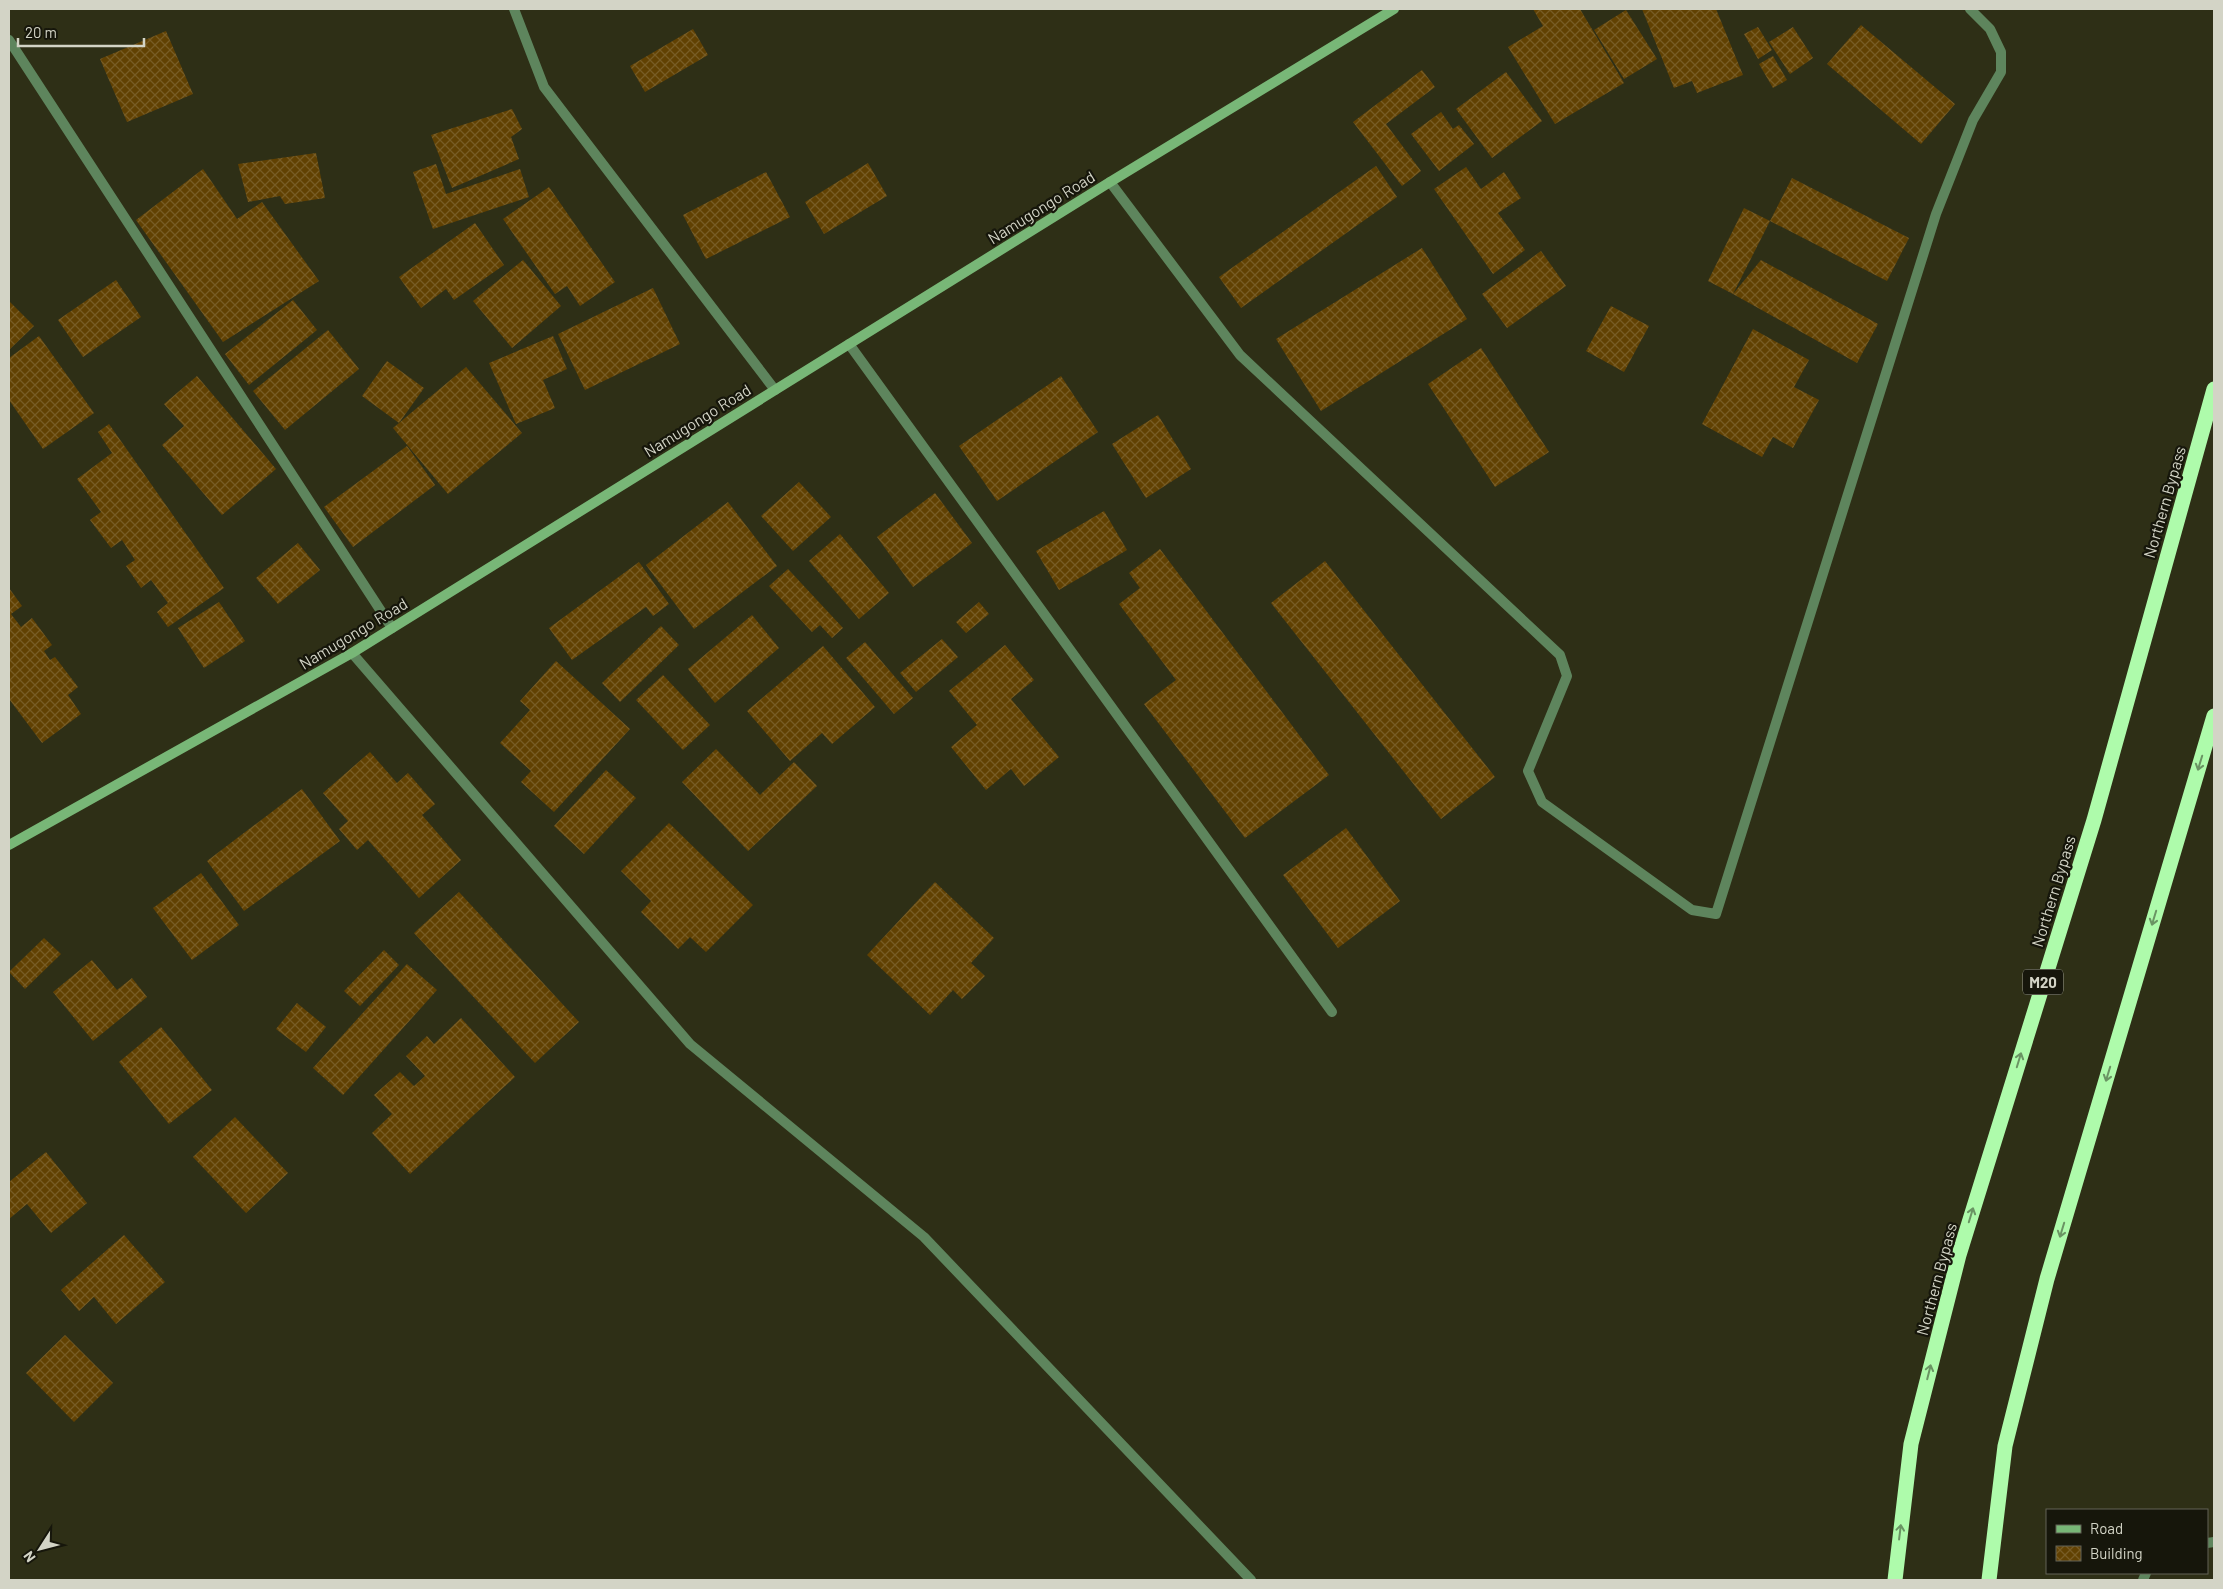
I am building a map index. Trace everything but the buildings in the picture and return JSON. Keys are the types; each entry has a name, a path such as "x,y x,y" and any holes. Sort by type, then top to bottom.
{"highway":[{"name":"Northern Bypass","path":"1895,1580 1911,1444 1959,1255 2094,820 2214,389"},
{"path":"1989,1580 2005,1446 2047,1279 2214,716"}],"main road":[{"name":"Namugongo Road","path":"9,845 352,653 1110,182 1394,9"}],"street":[{"path":"514,9 544,87 775,390"},
{"path":"1110,182 1240,355 1560,655 1567,676 1528,771 1542,802 1692,910 1716,914 1936,214 1973,120 2002,72 2001,52 1990,29 1970,9"},
{"path":"9,40 392,628"},
{"path":"848,344 1332,1012"},
{"path":"352,653 690,1044 924,1237 1251,1580"}]}
